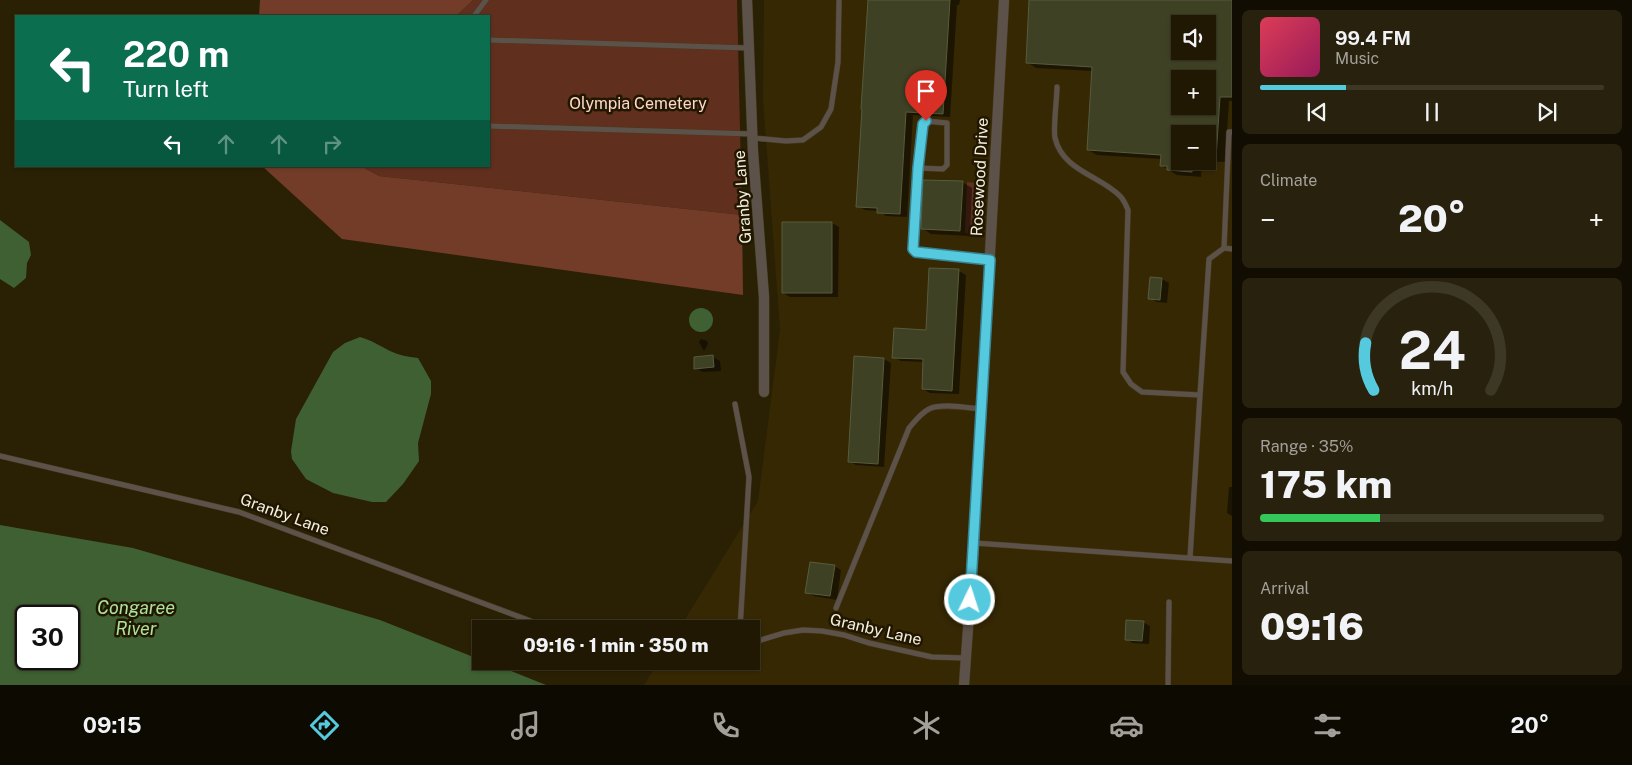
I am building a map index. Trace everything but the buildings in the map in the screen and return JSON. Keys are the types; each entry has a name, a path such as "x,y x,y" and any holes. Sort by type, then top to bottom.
{"street":[{"name":"Granby Lane","path":"748,0 753,136 764,297 764,392"},
{"name":"Rosewood Drive","path":"964,685 974,543 1004,0"}],"lane":[{"path":"479,14 486,0"},
{"path":"490,126 753,136 786,141 803,140 820,127 832,109 838,62 838,0"},
{"path":"490,38 497,41 749,48"},
{"path":"1057,87 1055,137 1064,158 1080,171 1098,180 1121,197 1128,210 1123,372 1131,384 1142,392 1200,395"},
{"path":"918,168 946,168 948,123 924,122 918,168 914,251 990,260"},
{"path":"1224,248 1229,132 1232,132"},
{"path":"1190,558 1210,259 1224,248 1232,249"},
{"path":"735,404 749,478 741,620"},
{"path":"836,608 909,428 919,416 935,406 981,409"},
{"name":"Granby Lane","path":"0,456 239,512 528,620"},
{"path":"974,543 1232,561"},
{"path":"1168,685 1169,602"},
{"name":"Granby Lane","path":"760,640 784,633 822,630 878,646 932,657 966,658"}],"shaded area":[{"path":"260,0 473,0 457,15 259,15"},
{"path":"764,0 1232,0 1232,685 644,685 653,670 760,670 760,620 685,620 758,501 780,330 763,99"},
{"path":"263,167 363,167 379,176 742,215 743,295 342,239"}],"green space":[{"name":"Olympia Cemetery","path":"473,0 737,0 742,215 379,176 363,167 490,167 490,15 457,15"},
{"path":"967,182 977,183 975,234 965,233"}],"water":[{"path":"0,220 29,242 31,255 27,263 26,278 14,288 0,279"},
{"path":"701,308 709,312 713,320 709,328 701,332 693,328 689,320 693,312"},
{"path":"360,337 397,354 418,358 431,381 431,394 418,443 419,461 403,484 386,502 372,502 333,493 306,479 292,459 291,451 296,419 333,352 345,343"},
{"name":"Congaree River","path":"0,525 133,548 380,620 472,656 472,670 508,670 546,685 0,685"}],"route":[{"path":"926,121 923,124 918,168 913,249 916,252 990,260 970,600"}]}
